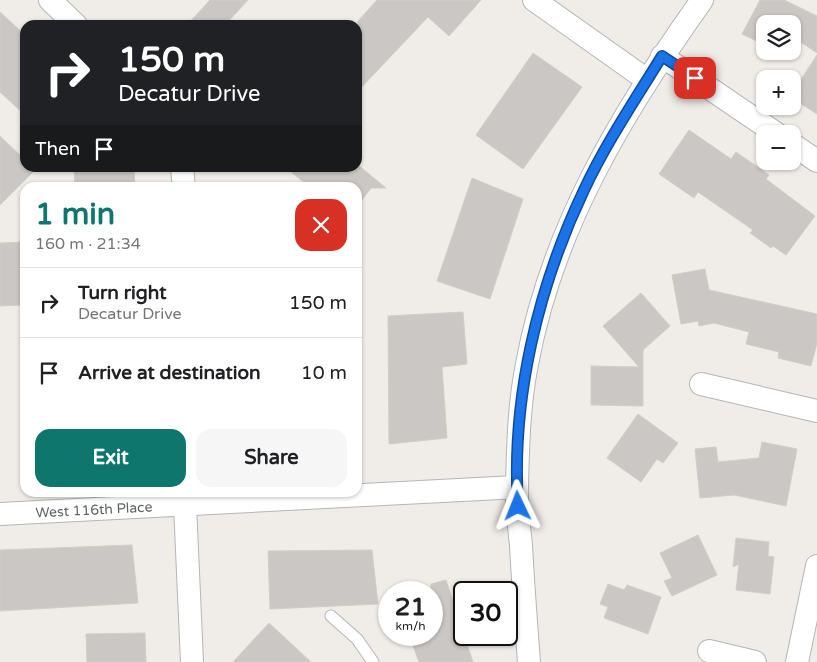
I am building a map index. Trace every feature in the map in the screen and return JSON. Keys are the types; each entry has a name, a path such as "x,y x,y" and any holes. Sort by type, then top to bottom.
{"street":[{"path":"50,0 71,20"},
{"path":"534,0 647,80"},
{"path":"529,662 517,487 521,404 527,364 538,316 561,246 584,190 618,125 662,56 702,0"},
{"path":"662,56 764,125"},
{"path":"801,150 817,161"},
{"path":"701,384 817,411"},
{"name":"West 116th Place","path":"362,493 517,487"},
{"name":"West 116th Place","path":"0,514 185,505 268,497"},
{"path":"185,505 192,662"},
{"path":"796,662 817,566"},
{"path":"709,651 756,662"}],"lane":[{"path":"331,616 357,640 373,662"}],"building":[{"path":"210,0 248,0 230,20 192,20"},
{"path":"377,0 481,0 449,36 428,17 362,87 362,20 359,20"},
{"path":"760,0 784,0 817,16 817,53 801,42 801,15 756,15 756,41 742,34"},
{"path":"0,12 20,30 20,110 0,92"},
{"path":"533,53 582,87 523,169 476,135"},
{"path":"817,55 817,114 801,104 801,79"},
{"path":"689,130 731,159 736,152 756,166 756,170 762,170 769,175 766,179 815,216 786,255 773,246 771,248 750,233 753,230 698,192 694,198 659,174"},
{"path":"0,136 20,155 20,172 33,172 23,182 20,182 20,185 0,205"},
{"path":"362,168 386,188 371,188 362,200 362,182 304,182 291,172 362,172"},
{"path":"74,172 134,172 135,182 75,182"},
{"path":"472,178 523,199 490,299 437,281"},
{"path":"20,242 20,305 0,306 0,243"},
{"path":"705,269 709,290 817,314 817,343 811,366 778,358 779,352 746,344 749,332 714,323 699,326 698,321 681,324 672,275"},
{"path":"641,293 670,326 643,350 643,406 591,405 591,366 639,367 603,326"},
{"path":"463,312 467,364 442,367 447,438 389,444 388,316"},
{"path":"638,414 678,443 663,463 657,459 641,482 607,458"},
{"path":"762,442 797,449 786,506 734,495 700,498 695,449 716,447 718,462 759,458"},
{"path":"698,535 717,575 672,596 664,581 672,578 660,553"},
{"path":"736,538 769,542 768,556 774,557 770,594 736,590 739,564 733,567"},
{"path":"132,545 138,603 0,611 0,550"},
{"path":"372,550 378,604 270,609 268,551"},
{"path":"446,580 453,601 453,646 468,646 473,662 419,662 413,646 443,646 442,581"},
{"path":"608,584 624,590 627,585 661,597 648,634 604,618 608,607 600,604"},
{"path":"269,623 311,662 233,662"},
{"path":"145,633 146,662 87,662 86,634"}],"route":[{"path":"518,506 517,487 521,404 527,364 538,316 571,219 618,125 662,56 695,78"}]}
